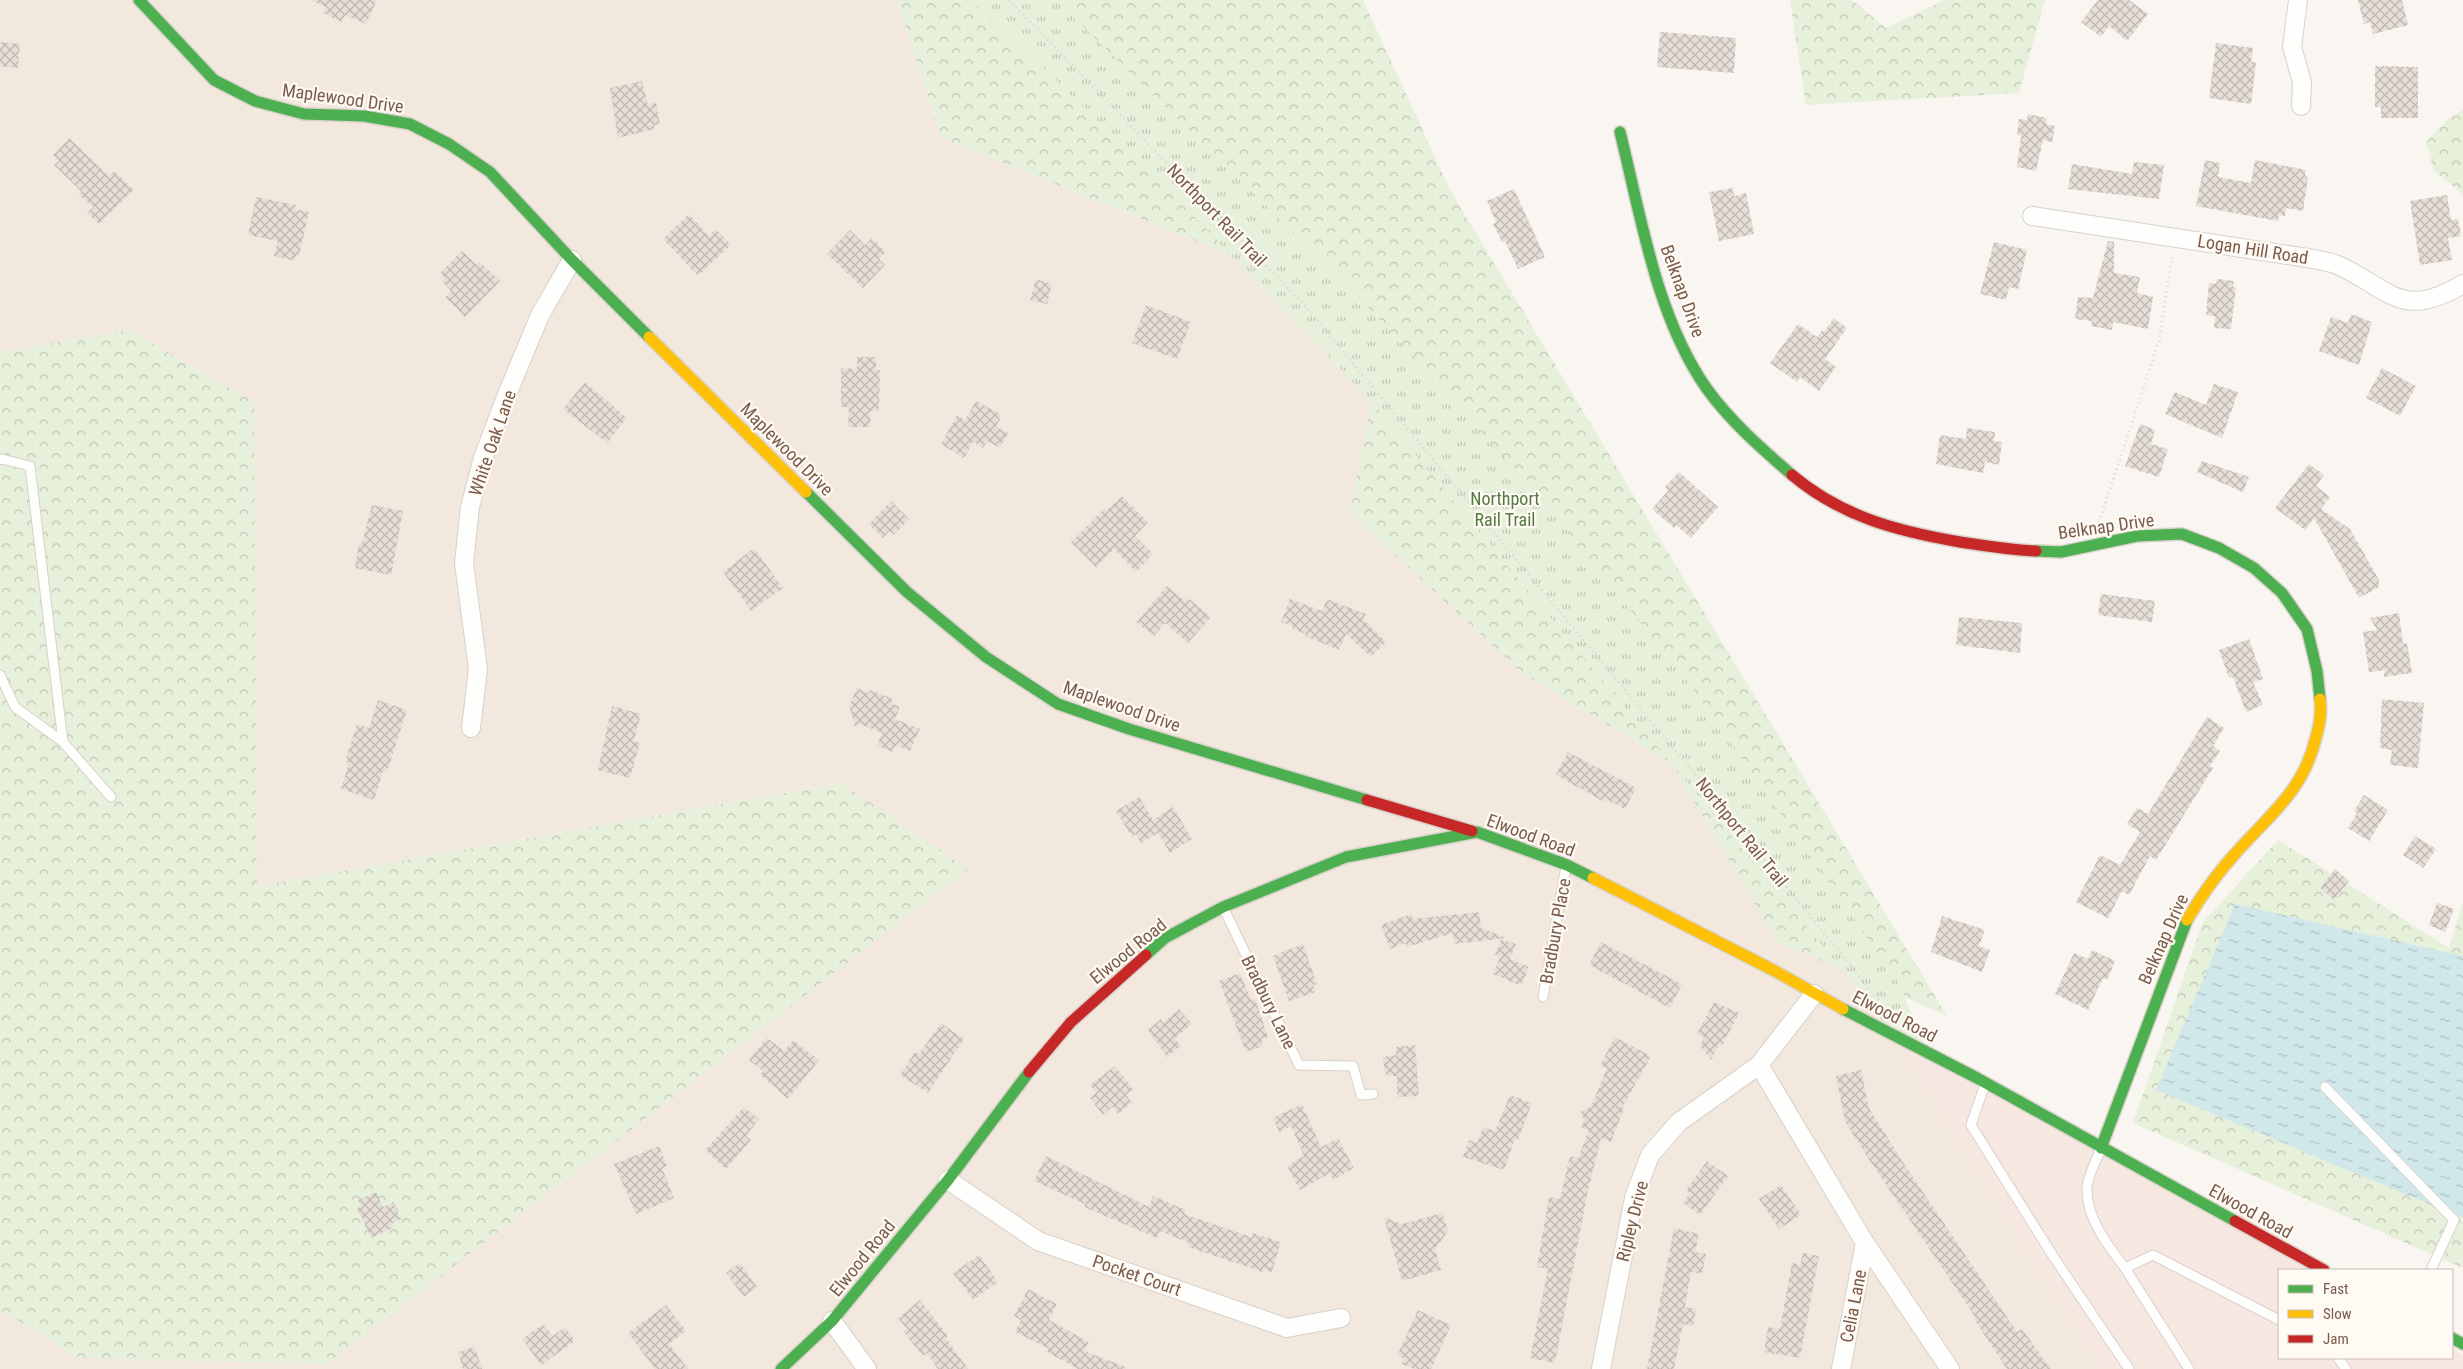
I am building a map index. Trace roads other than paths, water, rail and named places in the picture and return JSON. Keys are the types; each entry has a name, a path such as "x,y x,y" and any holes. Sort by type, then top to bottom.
{"street":[{"name":"Maplewood Drive","path":"140,0 182,48 214,80 255,101 304,114 364,116 410,124 450,144 490,172 572,260 907,592 986,657 1058,704 1138,732 1477,832"},
{"path":"2298,0 2292,47 2302,82 2301,106"},
{"name":"Belknap Drive","path":"1620,132 1652,262 1676,333 1707,388 1750,439 1803,484 1855,515 1908,533 2012,550 2061,552 2137,536 2182,534 2219,548 2254,568 2282,594 2306,629 2317,671 2322,714 2311,760 2293,792 2228,862 2205,890 2184,925 2101,1148"},
{"name":"Logan Hill Road","path":"2032,216 2284,252 2338,265 2399,299 2414,301 2432,299 2463,284"},
{"name":"White Oak Lane","path":"471,728 478,669 464,563 470,507 483,458 540,315 572,260"},
{"name":"Elwood Road","path":"781,1369 832,1321 948,1180 1019,1084 1071,1022 1165,938 1223,906 1346,857 1477,832 1567,865 1775,971 1814,994 1986,1082 2101,1148 2322,1269"},
{"name":"Ripley Drive","path":"1601,1369 1634,1198 1650,1155 1679,1122 1759,1065 1814,994"},
{"path":"1759,1065 1866,1243 1950,1369"},
{"name":"Pocket Court","path":"948,1180 1038,1241 1287,1328 1341,1318"},
{"name":"Celia Lane","path":"1841,1369 1866,1243"},
{"path":"832,1321 867,1369"}],"lane":[{"path":"0,460 30,466 62,742"},
{"path":"0,675 15,707 62,742 111,797"},
{"name":"Bradbury Place","path":"1543,997 1567,865"},
{"name":"Bradbury Lane","path":"1223,906 1299,1065 1353,1066 1361,1095 1373,1094"},
{"path":"1986,1082 1971,1125 2053,1256 2129,1369"},
{"path":"2325,1087 2454,1220 2431,1269"},
{"path":"2101,1148 2087,1188 2092,1212 2107,1244 2125,1268 2189,1369"},
{"path":"2125,1268 2153,1255 2278,1319"}],"water":[{"path":"2235,904 2463,956 2463,1218 2156,1090"}],"park label":[{"name":"Northport Rail Trail","path":"1505,508"}]}
